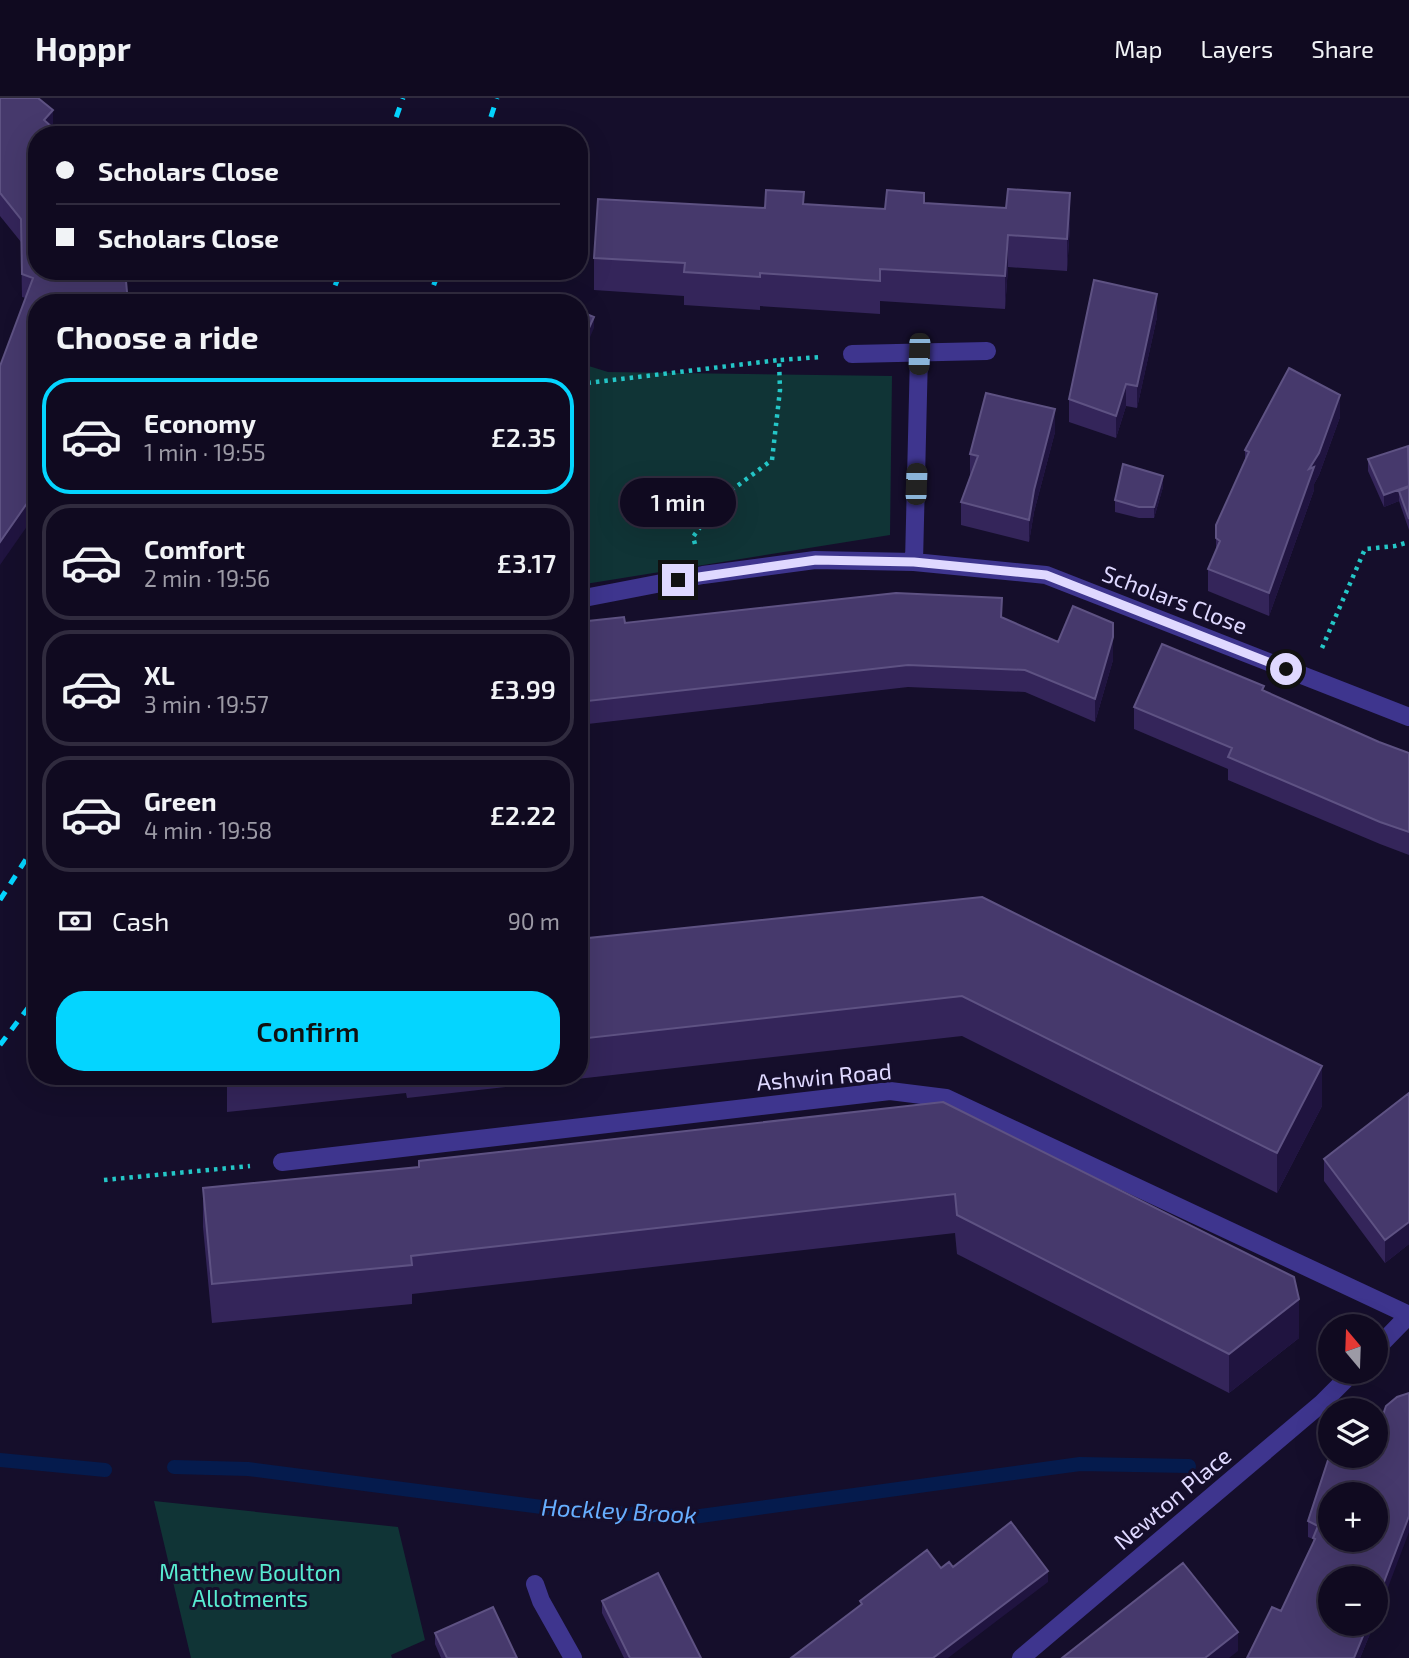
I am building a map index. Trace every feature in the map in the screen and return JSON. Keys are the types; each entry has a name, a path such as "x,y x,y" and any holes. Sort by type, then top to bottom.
{"street":[{"path":"852,354 987,351"},
{"path":"914,562 919,354"},
{"name":"Scholars Close","path":"588,597 702,575 816,560 914,562 1046,575 1409,717"},
{"name":"Ashwin Road","path":"282,1162 890,1091 946,1098 1409,1315"},
{"path":"1388,1337 1409,1315"},
{"name":"Newton Place","path":"1021,1658 1322,1404 1341,1384"},
{"path":"534,1584 573,1658"}],"path":[{"path":"588,383 852,354"},
{"path":"702,575 693,537 721,498 772,460 780,390 779,360"},
{"path":"1310,678 1365,548 1409,542"},
{"path":"104,1180 282,1162"}],"green space":[{"path":"588,366 608,372 892,376 890,535 588,584"},
{"name":"Matthew Boulton Allotments","path":"154,1501 398,1527 425,1640 391,1655 392,1658 191,1658"}],"building":[{"path":"0,98 38,98 53,110 44,120 51,126 28,126 28,276 22,274 21,219 0,193"},
{"path":"1008,189 1070,193 1067,239 1008,235 1005,276 880,269 880,281 760,273 760,277 684,272 685,263 594,258 598,199 765,208 766,190 804,192 803,204 885,209 887,190 924,193 924,203 1006,208"},
{"path":"32,280 126,281 127,294 28,294 28,502 0,542 0,366"},
{"path":"1094,280 1157,294 1137,386 1126,384 1116,416 1069,399"},
{"path":"588,315 594,317 588,330"},
{"path":"1289,368 1340,395 1319,453 1309,469 1314,467 1269,593 1208,569 1220,541 1216,538 1216,525 1249,452 1245,450"},
{"path":"986,393 1055,409 1029,520 961,502 978,456 970,454"},
{"path":"1408,446 1409,486 1384,495 1368,459"},
{"path":"1123,464 1163,476 1154,507 1139,507 1115,500"},
{"path":"1409,487 1409,519 1399,491"},
{"path":"896,593 1002,598 1001,617 1058,642 1073,606 1113,623 1113,637 1095,699 1025,670 908,665 588,701 588,621 624,617 625,623"},
{"path":"1162,644 1264,686 1262,690 1409,753 1409,832 1228,757 1232,748 1134,707"},
{"path":"982,897 1322,1066 1277,1153 962,996 588,1038 588,938"},
{"path":"1409,1093 1409,1222 1385,1240 1324,1159"},
{"path":"943,1102 1294,1277 1299,1299 1229,1354 957,1215 955,1194 411,1256 412,1265 212,1284 203,1188 419,1167 419,1161"},
{"path":"1409,1393 1409,1516 1388,1571 1388,1566 1318,1566 1318,1636 1363,1636 1354,1658 1247,1658 1272,1607 1281,1611 1315,1539 1313,1538 1318,1526 1318,1552 1388,1552 1388,1482 1321,1482 1325,1468 1388,1468 1388,1404 1397,1397"},
{"path":"1318,1491 1318,1526 1308,1521"},
{"path":"1011,1522 1048,1571 933,1658 791,1658 927,1550 941,1568 949,1562 953,1567"},
{"path":"1183,1563 1238,1632 1205,1658 1062,1658"},
{"path":"658,1573 701,1658 630,1658 602,1601"},
{"path":"493,1607 517,1658 447,1658 435,1633"}],"waterway":[{"name":"Hockley Brook","path":"0,1460 105,1470"},
{"name":"Hockley Brook","path":"174,1467 248,1469 573,1511 693,1517 1080,1464 1189,1466"}],"railway":[{"path":"393,126 403,98"},
{"path":"488,126 497,98"},
{"path":"332,294 337,280"},
{"path":"430,294 436,280"},
{"path":"0,900 28,856"},
{"path":"0,1045 28,1008"}],"route":[{"path":"678,580 816,560 914,562 1046,575 1286,669"}]}
